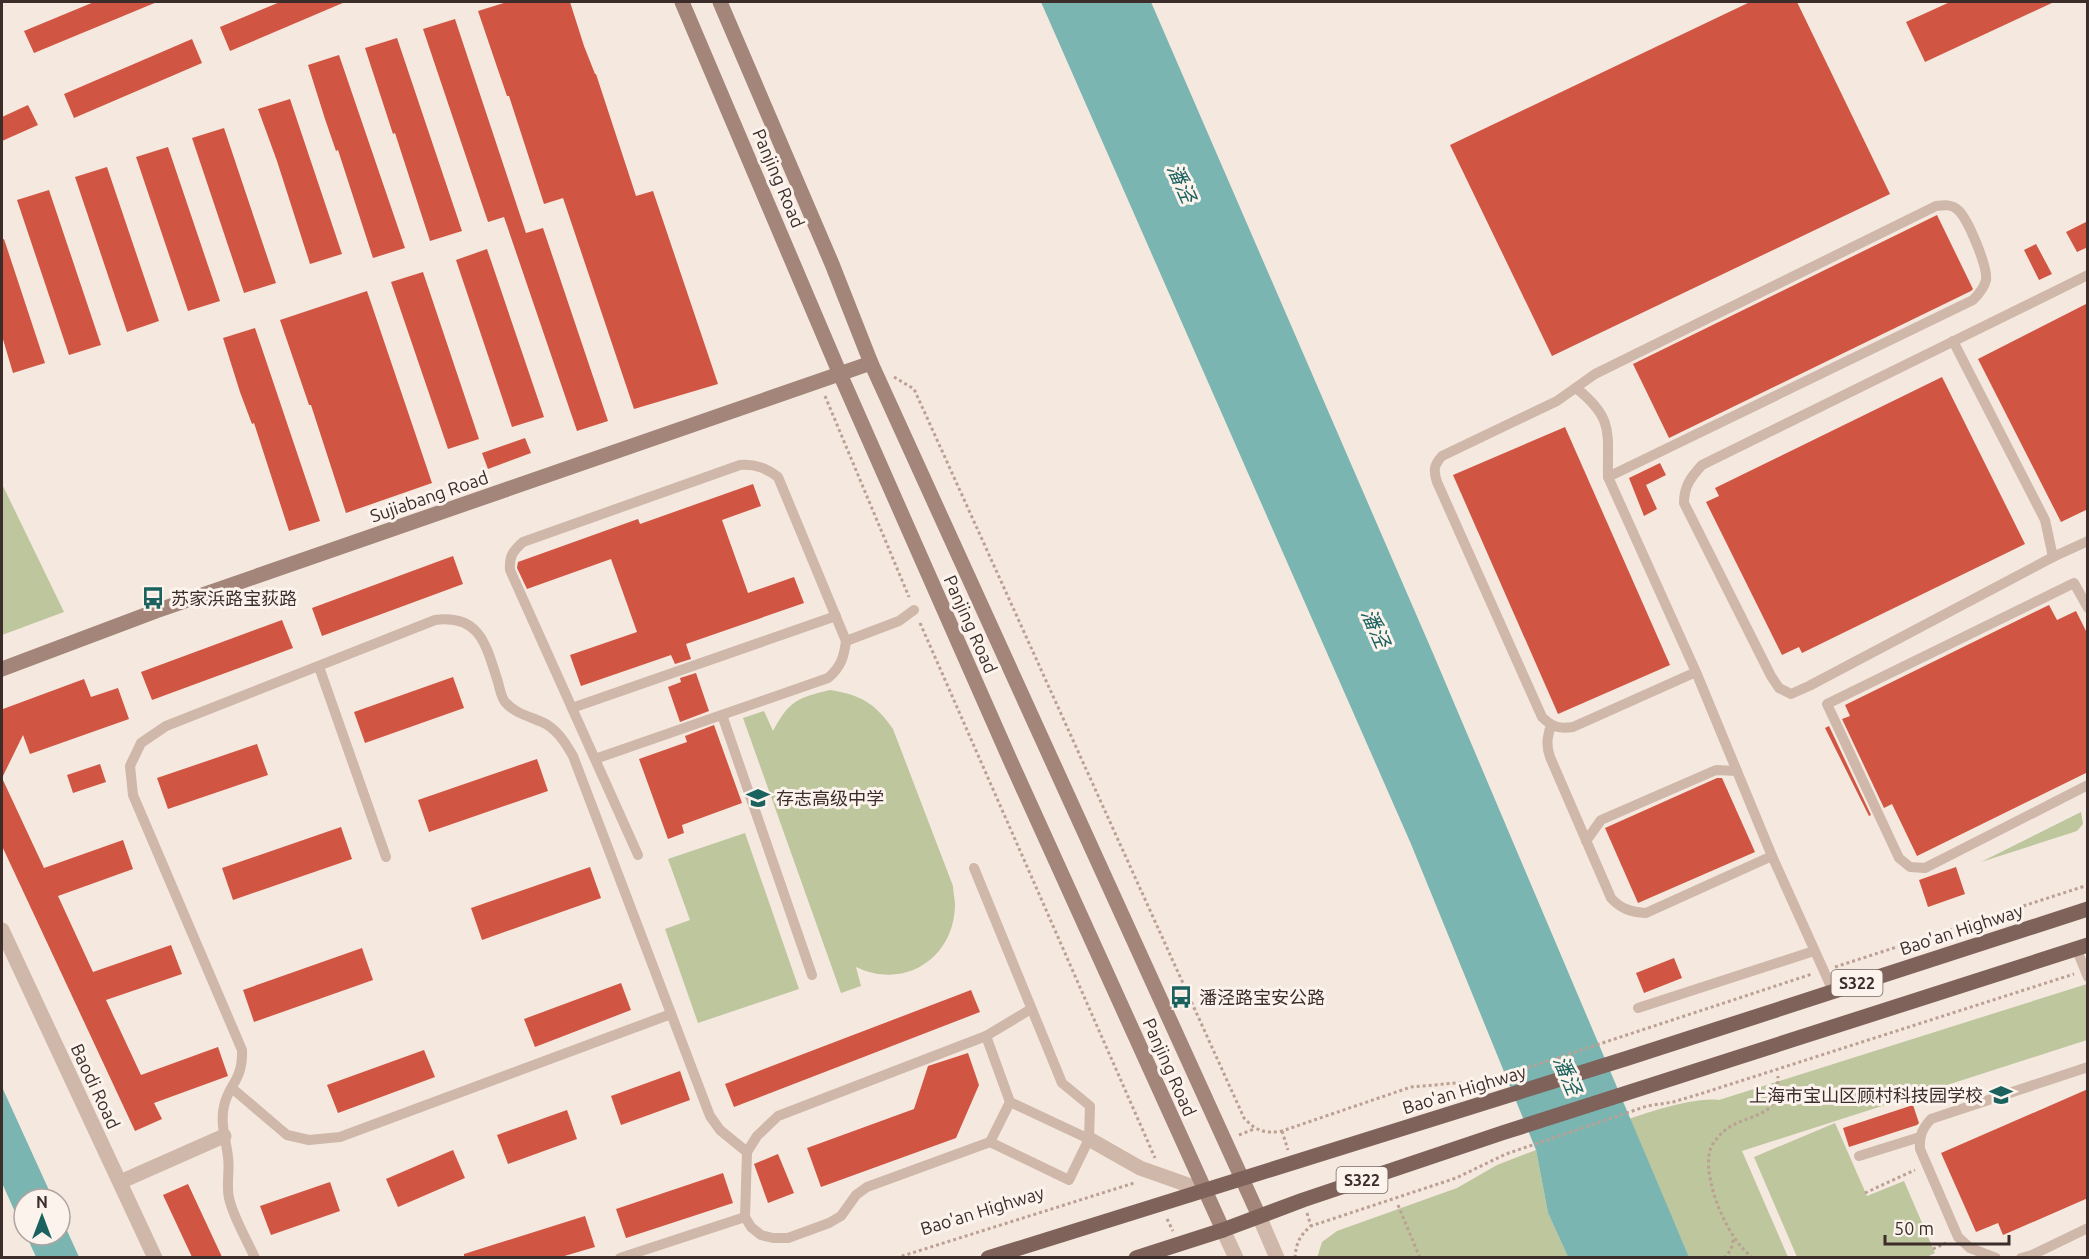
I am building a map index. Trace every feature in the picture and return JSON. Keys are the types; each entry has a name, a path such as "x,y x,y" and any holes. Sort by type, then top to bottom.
{"main road":[{"name":"Panjing Road","path":"682,2 840,374 1011,762 1223,1230"},
{"name":"Panjing Road","path":"720,2 832,264 871,363 1259,1216"},
{"name":"Sujiabang Road","path":"2,669 156,611 871,363"},
{"name":"Bao'an Highway","path":"988,1257 1490,1102 2088,909"},
{"name":"S322","path":"1136,1257 1223,1230 1502,1133 2082,946"}],"street":[{"name":"Baodi Road","path":"2,930 155,1257"},
{"path":"120,1182 224,1136"},
{"path":"1089,1139 1140,1167 1205,1191"},
{"name":"Panjing Road","path":"1259,1216 1277,1257"},
{"name":"Panjing Road","path":"1223,1230 1236,1257"}],"lane":[{"path":"1608,477 1973,300 1982,291 1986,279 1985,266 1965,219 1957,208 1947,204 1936,206 1595,374 1557,401 1442,456 1435,464 1434,473 1542,717 1551,725 1561,729 1573,727 1696,672"},
{"path":"2088,275 1702,465 1691,477 1684,491 1684,503 1771,676 1779,688 1791,694 2053,557 2088,542"},
{"path":"1953,341 2045,520 2053,557"},
{"path":"1576,388 1593,402 1608,428 1608,477 1696,672 1772,856 1833,991"},
{"path":"595,759 828,678 838,670 844,658 846,641 778,477 766,468 749,464 729,469 523,542 512,552 510,570 638,855"},
{"path":"2088,608 2074,583 1827,704 1899,858 1910,867 1925,868 2088,785"},
{"path":"846,641 899,621 914,610"},
{"path":"572,708 836,616"},
{"path":"255,1257 229,1200 228,1159 222,1120 225,1103 242,1065 242,1050 133,795 130,766 141,743 166,726 435,620 451,618 477,631 486,645 504,701 516,711 547,725 562,738 573,756 710,1116 720,1130 747,1152"},
{"path":"319,667 386,857"},
{"path":"722,715 812,975"},
{"path":"1551,725 1547,746 1611,898 1618,906 1632,912 1646,913 1772,856"},
{"path":"1586,841 1601,820 1716,770 1737,771"},
{"path":"974,868 1062,1083 1090,1106 1089,1139 1069,1180 990,1142"},
{"path":"2082,946 2086,974"},
{"path":"1638,1008 1814,951"},
{"path":"1010,1102 990,1142 867,1187 856,1195 841,1216 829,1223 788,1238 773,1238 761,1235 751,1227 745,1217 747,1152 757,1136 778,1116 986,1036 1031,1009"},
{"path":"233,1089 287,1135 309,1140 340,1137 671,1014"},
{"path":"986,1036 1010,1102 1089,1139"},
{"path":"1996,1257 1970,1248 1958,1237 1920,1149 1923,1127 1931,1119 2088,1067"},
{"path":"1859,1156 1920,1137"},
{"path":"620,1257 745,1217"},
{"path":"2021,1257 2032,1255 2088,1228"}],"path":[{"name":"Bao'an Highway","path":"871,363 914,388 1244,1118 1254,1129 1264,1132 1282,1131 1411,1087 1490,1080 2088,885"},
{"path":"819,382 914,610 1155,1155 1155,1166"},
{"path":"1295,1257 1296,1246 1302,1233 1311,1226 1456,1178 1506,1154 1647,1106 1673,1102 1703,1093 2086,974"},
{"path":"1753,1257 1734,1237 1723,1216 1711,1183 1709,1153 1721,1133 1741,1120 1768,1109 1778,1099 1778,1076"},
{"path":"1865,1193 1926,1166"},
{"name":"Bao'an Highway","path":"896,1257 1141,1180"},
{"path":"1398,1205 1420,1257"},
{"path":"1724,1257 1731,1250 1734,1237"},
{"path":"1413,1257 1417,1252"}],"green space":[{"path":"2,484 64,612 2,635"},
{"path":"830,690 866,702 880,713 893,729 953,886 955,905 946,941 923,965 908,972 892,975 874,973 856,967 861,986 841,993 743,718 764,711 773,731 784,713 795,702"},
{"path":"2081,812 2083,824 2077,831 1981,862"},
{"path":"745,833 799,989 698,1023 665,929 690,920 668,859"},
{"path":"2087,984 2087,1040 1742,1151 1788,1257 1689,1257 1629,1119 1686,1103 1719,1100"},
{"path":"1835,1123 1867,1196 1904,1181 1935,1253 1925,1258 1797,1257 1754,1157"},
{"path":"1536,1150 1548,1213 1568,1257 1317,1258 1322,1242 1337,1231 1457,1188 1497,1165"}],"water":[{"name":"潘泾","path":"1041,2 1151,2 1432,651 1689,1257 1568,1257 1548,1213 1536,1150 1411,844"},
{"path":"2,1087 48,1187 12,1187 12,1205 2,1183"},
{"path":"72,1242 79,1257 36,1257 31,1247 72,1247"}],"building":[{"path":"94,2 157,2 34,53 24,31"},
{"path":"280,2 345,2 230,51 220,27"},
{"path":"507,2 570,2 636,196 653,191 718,384 634,409 563,198 544,204 509,96 507,96 478,11"},
{"path":"1750,2 1797,2 1890,194 1552,356 1450,145"},
{"path":"1950,2 2054,2 1925,62 1906,22"},
{"path":"455,19 526,233 543,228 608,421 577,431 504,217 488,222 423,29"},
{"path":"397,38 462,231 430,241 365,48"},
{"path":"192,39 202,63 74,118 64,94"},
{"path":"339,55 405,248 373,258 308,65"},
{"path":"290,99 342,254 310,264 258,109"},
{"path":"28,105 38,125 2,141 2,117"},
{"path":"224,128 276,283 244,293 192,138"},
{"path":"168,147 220,301 188,311 136,157"},
{"path":"107,167 159,321 127,332 75,177"},
{"path":"49,190 101,345 69,355 17,200"},
{"path":"1937,215 1973,289 1971,291 1669,438 1633,364"},
{"path":"2088,221 2088,247 2077,252 2066,232"},
{"path":"4,239 45,363 13,373 2,336 2,240"},
{"path":"2036,244 2052,274 2039,280 2024,250"},
{"path":"487,249 544,417 512,427 456,260"},
{"path":"423,272 479,439 448,449 391,282"},
{"path":"367,291 432,483 346,513 311,405 309,405 280,320"},
{"path":"2088,303 2088,509 2061,522 1978,359"},
{"path":"255,328 320,521 289,531 254,423 252,424 240,392 223,338"},
{"path":"1942,377 2025,544 1802,653 1799,647 1782,655 1706,502 1719,496 1715,488"},
{"path":"1565,427 1670,665 1558,714 1453,475"},
{"path":"525,438 531,453 488,469 482,453"},
{"path":"1660,463 1666,475 1646,485 1657,509 1644,516 1629,478"},
{"path":"753,484 761,506 722,520 748,593 794,577 804,603 686,644 691,659 675,664 671,655 581,686 570,655 637,632 611,559 527,589 517,568 518,562 638,519 640,524"},
{"path":"453,556 463,584 322,636 312,608"},
{"path":"2049,605 2057,620 2076,611 2088,635 2088,772 1917,856 1892,804 1884,808 1842,719 1850,716 1845,705"},
{"path":"282,620 293,648 152,700 141,672"},
{"path":"696,673 709,711 680,722 668,687 681,682 680,678"},
{"path":"453,677 464,708 365,743 354,712"},
{"path":"84,679 91,697 118,688 129,719 30,754 23,735 2,778 3,709"},
{"path":"714,725 742,803 682,825 684,833 668,839 639,759 687,742 685,736"},
{"path":"1829,726 1871,815 1869,816 1825,728"},
{"path":"257,744 268,775 168,809 157,778"},
{"path":"537,759 548,791 429,832 418,800"},
{"path":"100,764 106,782 73,793 67,775"},
{"path":"2,778 44,868 123,840 133,869 58,896 93,972 171,945 182,974 106,1000 141,1075 218,1047 228,1076 154,1103 162,1119 135,1131 2,846"},
{"path":"1717,778 1722,778 1755,852 1638,903 1605,828"},
{"path":"341,827 352,859 233,900 222,868"},
{"path":"590,867 601,898 482,940 471,908"},
{"path":"1956,867 1965,894 1928,907 1919,880"},
{"path":"362,948 373,980 254,1022 243,990"},
{"path":"1674,958 1682,978 1644,993 1636,973"},
{"path":"621,983 631,1010 535,1047 524,1019"},
{"path":"971,990 980,1012 734,1107 725,1084"},
{"path":"424,1050 435,1077 338,1113 327,1085"},
{"path":"968,1053 979,1085 956,1138 821,1187 807,1148 914,1109 928,1066"},
{"path":"680,1071 690,1100 621,1125 611,1096"},
{"path":"2088,1089 2088,1198 2003,1235 1998,1223 1976,1232 1941,1153"},
{"path":"1913,1105 1919,1123 1917,1125 1849,1147 1843,1128"},
{"path":"567,1110 577,1139 508,1164 497,1135"},
{"path":"453,1150 465,1178 398,1207 386,1179"},
{"path":"778,1154 794,1193 768,1203 754,1164"},
{"path":"723,1173 733,1203 626,1238 616,1209"},
{"path":"330,1182 340,1211 271,1235 260,1206"},
{"path":"188,1184 222,1257 192,1257 163,1195"},
{"path":"585,1216 595,1247 561,1257 464,1257 464,1254"}],"place":[{"name":"苏家浜路宝荻路","path":"153,598"},
{"name":"存志高级中学","path":"758,798"},
{"name":"潘泾路宝安公路","path":"1181,997"},
{"name":"上海市宝山区顾村科技园学校","path":"2001,1095"}]}
